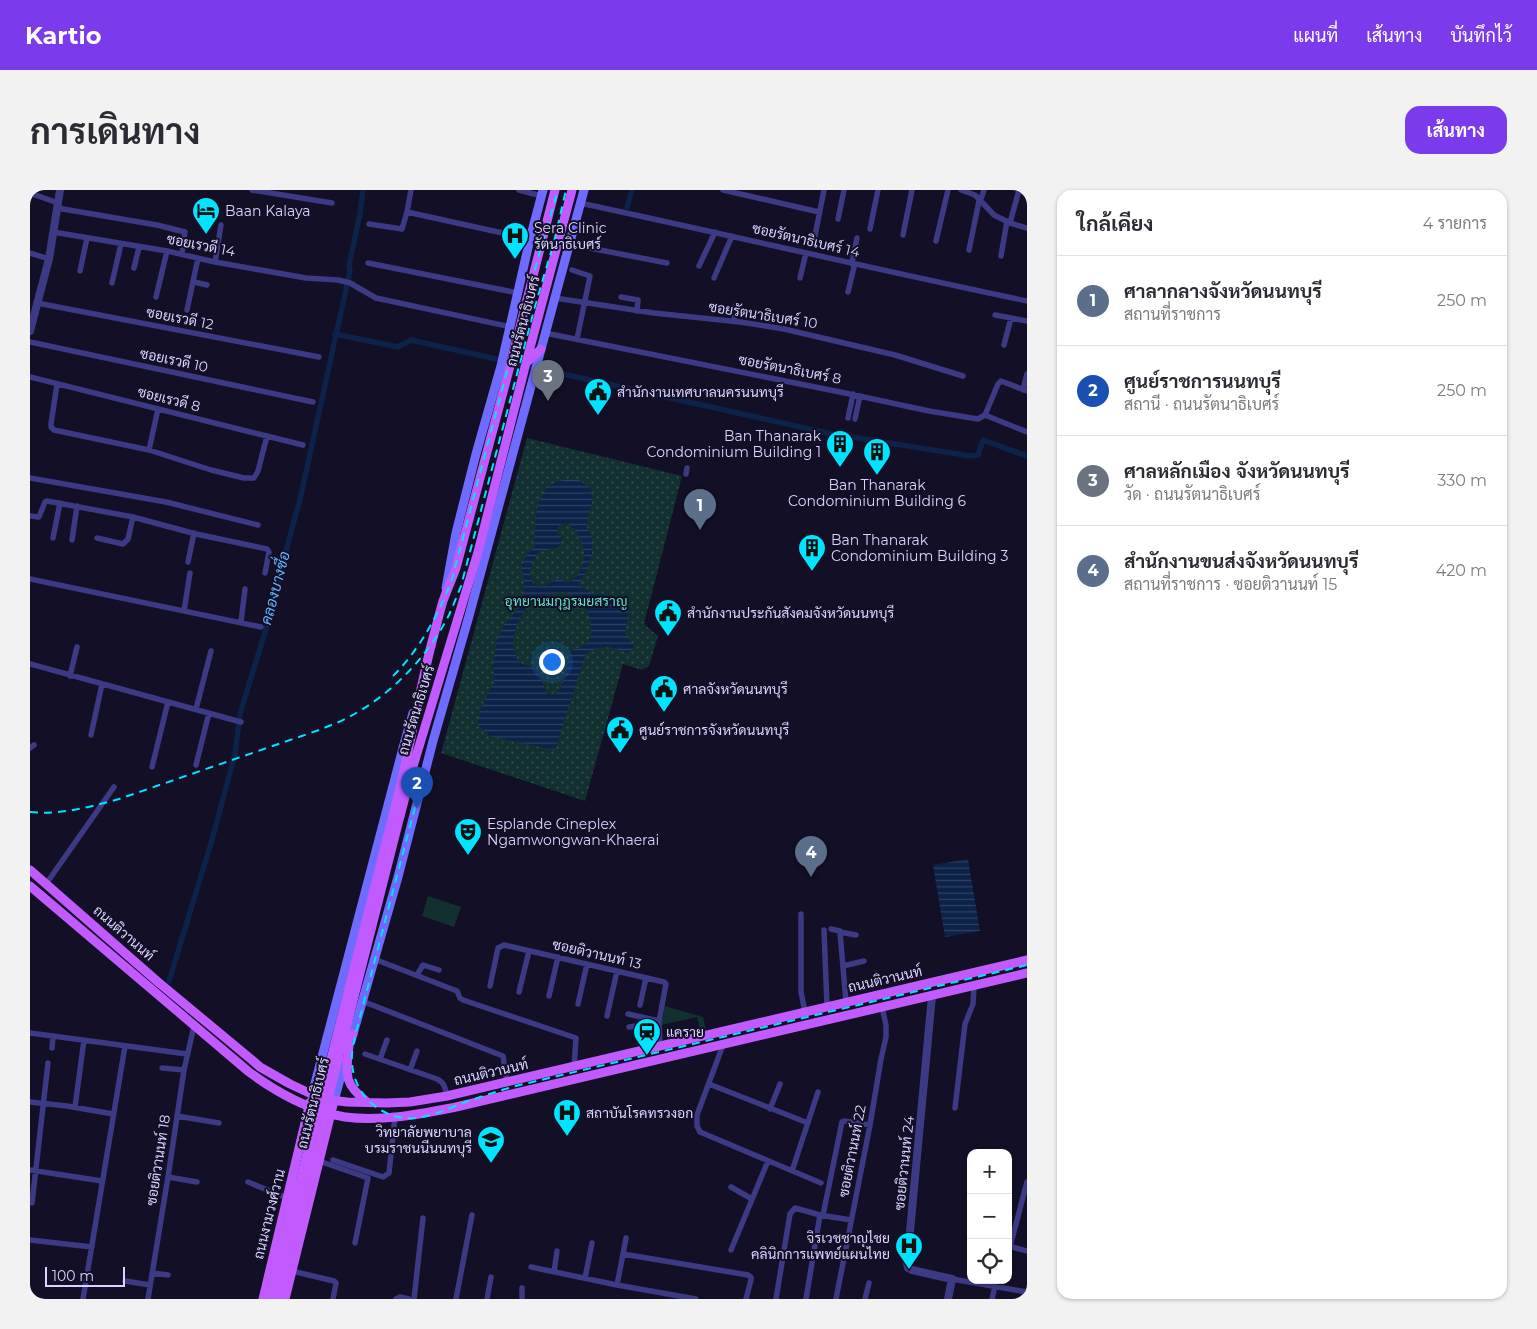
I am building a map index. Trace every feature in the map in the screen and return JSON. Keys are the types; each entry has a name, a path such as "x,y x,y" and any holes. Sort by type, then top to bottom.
{"main road":[{"name":"ถนนรัตนาธิเบศร์","path":"277,1299 396,816 432,643 444,598 454,574 507,362 555,190"},
{"name":"ถนนรัตนาธิเบศร์","path":"270,1299 396,816 436,695 478,552 572,190"},
{"path":"544,336 546,309 578,190"},
{"name":"ถนนรัตนาธิเบศร์","path":"329,1100 353,1034 584,190"},
{"path":"514,312 518,305 541,219 545,192"},
{"name":"ถนนรัตนาธิเบศร์","path":"507,362 511,327 518,293 530,240 545,192"},
{"path":"525,366 541,349"},
{"name":"ถนนรัตนาธิเบศร์","path":"312,1107 312,1095 337,995 410,720 418,704"},
{"name":"ถนนติวานนท์","path":"30,870 158,982 256,1064 276,1077 312,1095 329,1100 410,1102 447,1096 846,1002 1026,962"},
{"name":"ถนนติวานนท์","path":"30,886 266,1085 327,1113 347,1117 395,1117 456,1107 1027,973"},
{"path":"337,995 340,1007 347,1012 356,1010 362,1001"},
{"path":"284,1299 319,1161 329,1100 326,1093 337,1049 353,1034"},
{"path":"349,1046 348,1083 356,1094 367,1102"},
{"path":"537,1075 539,1087"},
{"path":"312,1107 329,1100"},
{"name":"ถนนงามวงศ์วาน","path":"263,1299 287,1198 312,1107"},
{"path":"296,1163 308,1152 319,1118 327,1113"}],"street":[{"path":"30,331 32,315 37,304 49,259 60,190"},
{"path":"252,190 332,203"},
{"path":"369,224 402,229 411,190"},
{"path":"518,190 545,192"},
{"path":"723,190 744,193 819,212"},
{"path":"814,241 824,190"},
{"path":"838,219 844,190"},
{"path":"870,229 878,190"},
{"path":"903,235 912,190"},
{"path":"936,241 948,190"},
{"path":"961,190 975,195 994,215 1027,228"},
{"path":"969,250 984,190"},
{"path":"1001,256 1008,222 1019,190"},
{"path":"30,193 58,205 185,232 182,254"},
{"name":"ซอยรัตนาธิเบศร์ 14","path":"580,203 1027,301"},
{"path":"406,212 530,240"},
{"path":"214,262 221,225"},
{"name":"ซอยเรวดี 14","path":"53,232 167,251 214,262 306,278 347,283 376,298 511,327"},
{"path":"699,266 715,232"},
{"path":"714,278 732,236"},
{"path":"80,271 87,238"},
{"path":"848,292 854,267 852,264 857,238"},
{"path":"112,283 121,244"},
{"path":"569,244 666,263"},
{"path":"134,268 139,246"},
{"path":"156,297 167,251"},
{"path":"800,278 806,252"},
{"path":"30,253 49,259"},
{"path":"187,310 198,258"},
{"path":"368,263 518,293"},
{"path":"572,270 590,275 577,339"},
{"path":"194,282 207,285"},
{"path":"621,297 638,300 637,311"},
{"name":"ซอยรัตนาธิเบศร์ 10","path":"555,298 637,311 734,321 784,329 895,355 963,376"},
{"name":"ซอยเรวดี 12","path":"37,304 319,356"},
{"path":"734,321 736,305"},
{"path":"995,315 1027,321"},
{"path":"1004,345 1011,318"},
{"name":"ซอยรัตนาธิเบศร์ 8","path":"544,336 577,339 852,394 930,412 978,419 985,415 1027,432"},
{"name":"ซอยเรวดี 10","path":"30,342 313,402"},
{"path":"985,415 1001,381 1025,391 1027,374"},
{"name":"ซอยเรวดี 8","path":"30,377 303,445"},
{"path":"57,384 51,424 54,430 149,450 211,470 252,478 256,476 267,436"},
{"path":"848,418 852,394"},
{"path":"856,419 860,396"},
{"path":"149,450 158,409"},
{"path":"30,478 166,502 258,525"},
{"path":"30,516 39,517 47,501 133,516 194,533 267,549 269,552 265,573"},
{"path":"53,538 60,503"},
{"path":"72,540 78,506"},
{"path":"97,538 123,544 128,539 133,516"},
{"path":"188,562 194,533"},
{"path":"184,611 190,573"},
{"path":"30,579 261,627"},
{"path":"240,622 246,590"},
{"path":"70,676 77,647"},
{"path":"196,709 211,651"},
{"path":"30,664 241,722"},
{"path":"91,735 102,684"},
{"path":"152,767 168,702"},
{"path":"196,766 209,713"},
{"path":"46,884 114,787"},
{"path":"801,914 801,992 805,1012"},
{"path":"827,1007 828,929 856,935"},
{"path":"840,931 846,1002"},
{"name":"ซอยติวานนท์ 13","path":"490,986 498,948 504,945 664,982 666,984 659,1021 660,1047"},
{"path":"519,992 529,951"},
{"path":"549,996 558,957"},
{"path":"374,959 457,991 460,999 576,1038 574,1066"},
{"path":"843,966 864,962"},
{"path":"578,1004 587,964"},
{"path":"417,975 423,965 439,970"},
{"path":"606,1016 617,971"},
{"path":"640,1005 646,978"},
{"path":"954,1108 965,1024 973,1004 974,986"},
{"name":"ซอยติวานนท์ 24","path":"932,996 907,1263 908,1268 912,1270 952,1278"},
{"path":"362,1001 503,1056 507,1082"},
{"name":"ซอยติวานนท์ 22","path":"836,1299 886,1037 886,1025 882,1007"},
{"path":"628,1014 659,1021"},
{"path":"629,1027 643,1025 646,1019"},
{"name":"ซอยติวานนท์ 18","path":"148,1299 184,1070 194,1026"},
{"path":"30,1033 187,1054"},
{"path":"52,1048 53,1036"},
{"path":"75,1107 84,1040"},
{"path":"380,1059 387,1040"},
{"path":"723,1045 697,1115 697,1126 700,1132 821,1183"},
{"path":"83,1299 125,1046"},
{"path":"410,1070 417,1051"},
{"path":"365,1054 442,1081 447,1096"},
{"path":"32,1203 33,1171 48,1063"},
{"path":"162,1068 184,1070"},
{"path":"708,1084 808,1123"},
{"path":"770,1108 780,1084"},
{"path":"792,1171 818,1092"},
{"path":"30,1102 113,1114"},
{"path":"177,1116 219,1123"},
{"path":"333,1160 383,1177 388,1173 395,1117"},
{"path":"806,1299 842,1122 870,1125"},
{"path":"319,1161 368,1178 355,1243"},
{"path":"731,1250 768,1161"},
{"path":"33,1171 102,1181"},
{"path":"168,1177 197,1182"},
{"path":"248,1182 287,1198"},
{"path":"1012,1239 1027,1182"},
{"path":"731,1187 752,1199"},
{"path":"776,1299 790,1214 795,1208 851,1220"},
{"path":"456,1299 472,1216"},
{"path":"414,1299 423,1218"},
{"path":"731,1227 739,1230"},
{"path":"617,1285 626,1238"},
{"path":"30,1240 92,1247"},
{"path":"585,1278 592,1242"},
{"path":"1012,1247 1027,1251"},
{"path":"554,1272 557,1251"},
{"path":"623,1254 748,1276 751,1280 746,1299"},
{"path":"531,1267 696,1299"},
{"path":"292,1271 334,1281 336,1283 333,1299"},
{"path":"152,1273 168,1275"},
{"path":"487,1299 491,1277"},
{"path":"948,1299 952,1278 1027,1292"},
{"path":"125,1281 150,1284"},
{"path":"865,1299 869,1283"},
{"path":"992,1299 995,1286"},
{"path":"522,1288 522,1299"},
{"path":"396,1299 400,1297 409,1299"}],"green space":[{"name":"อุทยานมกุฎรมยสราญ","path":"527,438 682,476 644,624 658,636 649,666 642,670 623,664 585,801 441,753"},
{"path":"428,896 461,907 454,927 422,916"},
{"path":"665,1006 703,1017 706,1029 700,1030 697,1017 661,1025"}],"water":[{"path":"561,480 579,480 591,489 592,503 587,527 592,539 592,554 587,570 579,585 594,594 619,599 630,607 625,633 634,647 627,653 606,647 586,653 555,750 490,736 478,725 480,710 494,682 493,665 497,640 505,623 516,612 523,599 524,578 521,567 526,556 535,546 536,518 540,500 551,485","holes":["567,523 579,535 584,551 584,560 578,576 571,582 565,582 560,578 542,587 533,584 530,570 534,559 540,551 558,548 562,539 557,533 559,525","560,592 575,596 583,604 591,624 591,637 584,645 571,651 561,688 555,695 547,694 541,677 535,669 518,661 515,653 514,638 517,624 532,599"]},
{"path":"968,859 980,931 945,937 933,865"}],"waterway":[{"name":"คลองบางซื่อ","path":"169,981 212,840 235,754 240,714 273,606 301,495 350,271 349,265 363,190"},
{"path":"627,207 632,190"},
{"path":"335,334 398,347 411,340 827,433 970,456 978,455 983,440 1027,456"}],"railway":[{"path":"393,676 403,666 427,632 451,583 525,303 558,190"},
{"path":"30,812 64,811 119,799 337,723 378,699 418,661 440,631 461,586 535,306 554,242 566,190"},
{"path":"415,807 356,1032 352,1054 353,1073 362,1092 376,1107 394,1116 404,1118 427,1116 516,1086 1027,965"}],"place":[{"name":"Baan Kalaya","path":"206,235"},
{"name":"Sera Clinic รัตนาธิเบศร์","path":"515,260"},
{"name":"ศาลหลักเมือง จังหวัดนนทบุรี","path":"548,401"},
{"name":"สำนักงานเทศบาลนครนนทบุรี","path":"598,416"},
{"name":"Ban Thanarak Condominium Building 1","path":"840,468"},
{"name":"Ban Thanarak Condominium Building 6","path":"877,476"},
{"name":"ศาลากลางจังหวัดนนทบุรี","path":"700,530"},
{"name":"Ban Thanarak Condominium Building 3","path":"812,572"},
{"name":"สำนักงานประกันสังคมจังหวัดนนทบุรี","path":"668,637"},
{"name":"ศาลจังหวัดนนทบุรี","path":"664,713"},
{"name":"ศูนย์ราชการจังหวัดนนทบุรี","path":"620,754"},
{"name":"ศูนย์ราชการนนทบุรี","path":"417,808"},
{"name":"Esplande Cineplex Ngamwongwan-Khaerai","path":"468,856"},
{"name":"สำนักงานขนส่งจังหวัดนนทบุรี","path":"811,877"},
{"name":"แคราย","path":"647,1056"},
{"name":"สถาบันโรคทรวงอก","path":"567,1137"},
{"name":"วิทยาลัยพยาบาล บรมราชนนีนนทบุรี","path":"491,1164"},
{"name":"จิรเวชชาญไชย คลินิกการแพทย์แผนไทย","path":"909,1270"}]}
